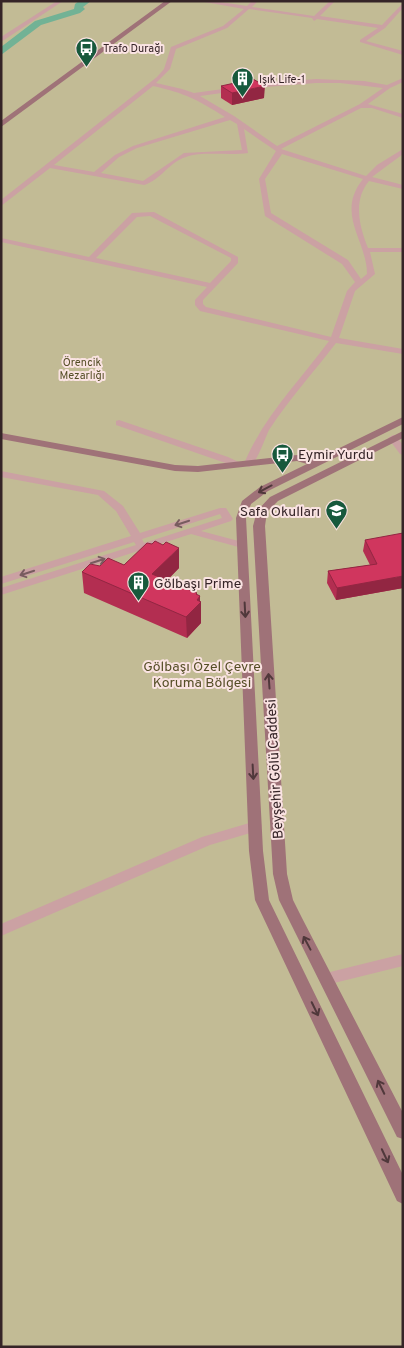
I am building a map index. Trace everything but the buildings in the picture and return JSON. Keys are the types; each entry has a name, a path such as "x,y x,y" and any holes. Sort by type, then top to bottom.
{"main road":[{"path":"1,117 160,1"},
{"path":"1,125 169,1"},
{"path":"403,420 254,495 243,509 241,518 258,875 262,900 403,1195"},
{"path":"1,436 175,468 198,469 297,458 305,458 314,464"},
{"path":"243,509 262,511 274,499 398,436"},
{"path":"330,456 342,464"},
{"path":"299,472 311,480"},
{"name":"Beyşehir Gölü Caddesi","path":"262,511 259,520 260,541 280,874 286,900 403,1131"},
{"path":"256,826 278,825"},
{"path":"258,875 280,874"}],"street":[{"path":"1,40 61,1"},
{"path":"201,1 382,27"},
{"path":"1,204 151,84 167,69 173,48 225,27 256,1"},
{"path":"314,18 333,1"},
{"path":"403,5 382,27 362,41 403,53"},
{"path":"1,31 12,33"},
{"path":"359,282 345,262 268,214 262,179 278,150 363,105 388,87 403,80"},
{"path":"194,95 318,82 356,82 388,87"},
{"path":"151,84 194,95 232,117 278,150 367,178 403,187"},
{"path":"363,105 403,116"},
{"path":"96,174 117,156 135,147 232,117"},
{"path":"48,166 144,183 152,181 179,157 186,154 244,152 246,150 240,123"},
{"path":"120,423 146,435 178,446 213,453 244,464 312,366 334,340 351,290 359,282 367,280 370,274 366,250 359,234 354,206 356,194 367,178 403,151"},
{"path":"90,260 135,215 151,214 234,257 235,261 199,300 199,305 203,308 334,340 402,352"},
{"path":"1,240 212,286"},
{"path":"366,250 403,250"},
{"path":"398,436 403,452"},
{"path":"1,474 101,494 113,500 122,510 139,542"},
{"path":"226,515 243,509"},
{"path":"1,581 139,542 190,531 228,519 223,510 139,542 1,592"},
{"path":"190,531 242,546"},
{"path":"1,930 206,841 256,826"},
{"path":"326,979 403,960"}],"green space":[{"name":"Gölbaşı Özel Çevre Koruma Bölgesi","path":"1,1 403,1 403,1347 1,1347"}],"waterway":[{"path":"1,52 38,23 55,16 77,11 80,9 78,6 86,1"}],"place":[{"name":"Trafo Durağı","path":"87,67"},
{"name":"Işık Life-1","path":"243,98"},
{"name":"Eymir Yurdu","path":"282,473"},
{"name":"Safa Okulları","path":"336,530"},
{"name":"Gölbaşı Prime","path":"138,602"}],"park label":[{"name":"Örencik Mezarlığı","path":"82,368"}]}
